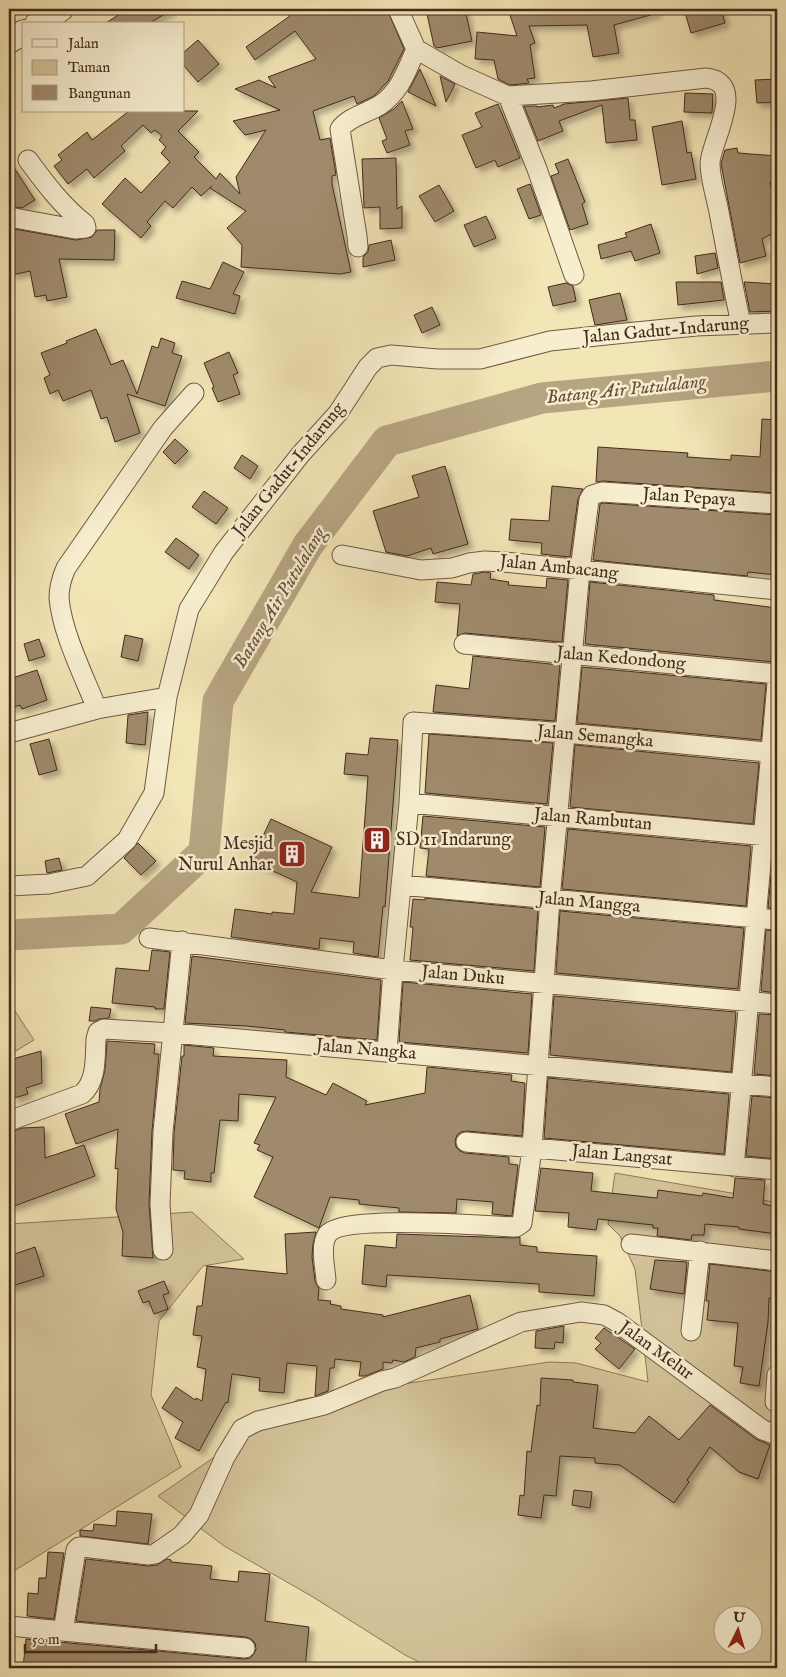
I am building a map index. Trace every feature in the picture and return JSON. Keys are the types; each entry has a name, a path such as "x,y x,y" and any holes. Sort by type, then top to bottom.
{"street":[{"path":"40,22 59,9"},
{"path":"398,9 416,49 461,74 508,96 591,91 706,78 721,83 725,92 722,126 710,162 741,324"},
{"path":"9,41 22,33"},
{"path":"358,248 358,236 340,129 345,124 380,105 392,96 407,72 416,49"},
{"path":"508,96 537,169 574,275"},
{"path":"9,217 75,230 86,228 85,224 73,215 54,194 28,160"},
{"name":"Jalan Gadut-Indarung","path":"9,886 49,884 87,876 127,840 154,793 167,697 189,609 224,552 300,455 338,413 368,367 377,358 390,355 438,359 480,359 550,342 696,326 777,322"},
{"path":"97,709 66,630 59,598 60,581 66,568 163,428 194,393"},
{"name":"Jalan Pepaya","path":"580,570 588,500 592,495 602,492 777,504"},
{"name":"Jalan Ambacang","path":"342,556 421,570 452,568 485,561 504,562 777,590"},
{"path":"326,1280 324,1246 327,1235 333,1229 392,1222 516,1227 522,1223 532,1148 550,899 580,570"},
{"name":"Jalan Kedondong","path":"464,644 777,674"},
{"path":"734,1167 757,918 770,837 777,683"},
{"path":"9,733 97,709 167,697"},
{"name":"Jalan Semangka","path":"409,802 413,722 774,753"},
{"path":"387,1052 409,802"},
{"name":"Jalan Rambutan","path":"409,802 770,837"},
{"name":"Jalan Mangga","path":"401,885 777,920"},
{"name":"Jalan Duku","path":"149,938 393,970 777,1004"},
{"path":"163,1250 160,1204 163,1132 182,941"},
{"name":"Jalan Nangka","path":"9,1121 82,1094 89,1088 92,1080 96,1039 98,1032 104,1029 173,1033 777,1087"},
{"name":"Jalan Langsat","path":"466,1142 777,1170"},
{"path":"631,1244 777,1261"},
{"path":"691,1332 700,1251"},
{"name":"Jalan Melur","path":"63,1632 76,1550 79,1547 83,1547 155,1554 182,1535 199,1515 225,1457 242,1429 258,1421 324,1405 382,1381 395,1378 521,1322 581,1312 604,1315 617,1322 763,1430 777,1435"},
{"path":"774,1402 777,1375"},
{"path":"9,1626 245,1648"}],"green space":[{"path":"9,1008 13,1008 34,1040 9,1055"},
{"path":"615,1173 737,1194 777,1203 777,1668 431,1668 405,1655 313,1597 224,1546 158,1496 297,1400 549,1362 576,1363 648,1382 635,1269 620,1236 608,1224"},
{"path":"192,1212 244,1259 203,1266 159,1321 151,1395 181,1467 9,1574 9,1224"}],"building":[{"path":"128,9 173,9 151,22 107,22"},
{"path":"284,9 387,9 404,49 388,81 374,96 357,104 354,96 313,111 320,140 330,138 336,175 332,176 332,184 351,272 340,274 241,267 242,245 227,228 246,211 210,188 212,186 201,196 192,187 173,208 165,201 147,222 151,226 141,238 102,204 125,178 141,193 170,162 161,153 166,147 159,140 162,136 155,130 151,133 143,125 121,146 125,151 94,178 87,169 68,184 54,166 62,160 58,155 87,132 92,140 128,112 198,111 178,131 199,152 194,157 216,179 220,173 240,194 236,177 266,130 245,135 233,121 280,110 235,89 259,80 276,88 268,77 316,59 295,31 255,60 246,47 290,16"},
{"path":"426,9 465,9 472,41 437,48 434,46"},
{"path":"508,9 657,9 658,13 614,25 619,53 593,57 587,25 529,26 535,43 530,45 535,78 527,79 529,83 510,85 498,79 494,60 475,59 477,32 517,36"},
{"path":"684,9 721,9 725,23 691,33"},
{"path":"198,40 219,64 198,82 185,67 185,51"},
{"path":"420,69 436,106 408,92"},
{"path":"440,76 455,84 446,102"},
{"path":"777,79 777,102 757,103 755,80"},
{"path":"685,93 713,94 712,113 684,112"},
{"path":"628,98 630,120 635,120 637,140 606,143 602,105 559,121 563,131 538,141 524,106 553,105 554,108 564,104"},
{"path":"402,101 413,129 405,131 410,145 387,153 382,141 387,139 379,118 394,109"},
{"path":"498,104 520,158 498,167 495,160 476,168 462,135 482,127 475,113"},
{"path":"682,121 687,153 691,152 696,179 662,185 652,127"},
{"path":"737,148 738,153 777,156 777,183 770,182 777,210 777,231 762,239 766,256 740,263 721,164 725,150"},
{"path":"396,158 397,209 402,206 402,228 380,229 380,207 364,208 362,159"},
{"path":"568,159 585,202 582,204 588,224 570,230 551,176 559,173 555,164"},
{"path":"9,160 35,200 22,208 15,207 9,196"},
{"path":"530,184 541,215 529,219 517,189"},
{"path":"439,185 454,211 435,222 419,196"},
{"path":"486,216 496,238 474,247 464,225"},
{"path":"651,224 660,253 635,261 631,251 601,259 598,245 627,237 625,233"},
{"path":"9,228 76,240 92,237 97,230 115,230 114,260 59,259 67,297 47,301 46,295 35,297 30,271 12,275 9,259"},
{"path":"391,240 395,260 363,267 363,257 368,252 369,245"},
{"path":"715,253 718,268 697,274 695,256"},
{"path":"223,262 244,272 233,294 240,296 235,314 176,298 182,281 210,289"},
{"path":"676,282 721,282 724,300 678,305"},
{"path":"744,282 777,284 777,311 750,312"},
{"path":"566,283 573,286 576,301 553,306 548,287"},
{"path":"620,293 627,320 595,325 589,300"},
{"path":"432,307 440,325 422,333 414,315"},
{"path":"96,329 111,365 123,360 137,394 152,346 158,348 161,338 175,343 172,353 182,356 165,406 127,394 140,433 115,442 107,417 101,419 91,390 63,401 58,390 50,394 44,378 50,375 41,353"},
{"path":"229,352 238,373 233,375 240,394 218,402 204,363"},
{"path":"762,419 777,420 777,493 596,482 598,447 688,453 687,457 731,460 731,455 760,457"},
{"path":"175,439 188,451 175,464 163,452"},
{"path":"242,455 258,466 250,479 234,468"},
{"path":"445,466 468,544 433,554 431,548 407,556 386,552 373,511 419,497 412,476"},
{"path":"552,486 583,489 578,499 570,557 541,554 542,543 509,540 511,519 549,521"},
{"path":"204,491 228,508 216,524 192,507"},
{"path":"600,504 777,515 777,575 748,572 747,576 593,560"},
{"path":"176,538 199,555 189,569 165,552"},
{"path":"491,573 490,579 509,582 508,585 546,588 547,578 568,580 562,642 465,633 457,636 460,604 435,602 437,582 471,585 473,574"},
{"path":"590,582 714,595 714,600 777,608 777,640 774,662 585,644"},
{"path":"125,635 143,639 138,661 121,657"},
{"path":"39,639 45,656 29,661 24,644"},
{"path":"473,656 560,665 555,721 433,712 436,685 469,689"},
{"path":"582,667 766,684 761,740 577,723"},
{"path":"37,670 47,700 22,709 20,705 9,709 9,679"},
{"path":"148,712 145,745 126,743 128,715"},
{"path":"429,734 553,743 547,804 425,793"},
{"path":"370,738 398,740 385,907 383,906 378,957 353,953 354,942 320,938 319,949 231,937 235,909 272,914 272,912 294,914 297,882 251,861 271,819 332,847 311,892 359,898 368,776 344,774 346,753 368,755"},
{"path":"49,739 57,770 39,775 30,744"},
{"path":"575,745 759,763 753,824 570,807"},
{"path":"423,816 545,827 540,887 426,876 429,849 420,848"},
{"path":"568,829 751,846 746,906 562,889"},
{"path":"138,843 156,861 141,875 124,858"},
{"path":"59,858 62,870 47,873 45,861"},
{"path":"771,875 777,875 777,909 768,908"},
{"path":"425,898 538,909 534,971 410,960 413,927 410,927 413,899 425,900"},
{"path":"560,911 744,928 738,989 556,973"},
{"path":"766,930 777,931 777,993 761,991"},
{"path":"152,950 170,952 164,1009 112,1003 116,968 149,971"},
{"path":"192,956 381,980 377,1040 285,1032 285,1030 247,1026 185,1023"},
{"path":"403,982 532,994 528,1053 399,1042"},
{"path":"554,996 736,1012 731,1072 550,1055"},
{"path":"91,1007 111,1009 109,1018 89,1021"},
{"path":"759,1014 777,1015 777,1076 754,1074"},
{"path":"107,1041 155,1044 154,1054 159,1054 152,1131 149,1204 153,1258 122,1256 123,1232 116,1209 118,1168 115,1169 118,1129 76,1144 65,1114 99,1102 105,1070"},
{"path":"184,1045 214,1048 213,1056 287,1060 286,1077 326,1095 333,1083 367,1101 365,1105 425,1093 427,1067 512,1075 511,1081 525,1083 522,1136 467,1131 457,1135 455,1141 456,1147 465,1153 509,1157 509,1164 518,1165 512,1216 492,1214 493,1202 457,1199 456,1213 399,1212 399,1208 359,1204 359,1200 330,1197 319,1228 254,1197 273,1157 257,1150 260,1145 254,1143 276,1097 239,1094 238,1121 220,1120 214,1173 211,1173 211,1182 184,1179 185,1171 173,1170 174,1133"},
{"path":"41,1051 42,1083 26,1088 28,1094 14,1098 9,1079 9,1060"},
{"path":"548,1078 729,1094 724,1154 544,1138"},
{"path":"752,1096 777,1098 777,1159 746,1156"},
{"path":"44,1127 45,1158 84,1145 95,1176 9,1208 9,1140 15,1140 14,1131 22,1128"},
{"path":"541,1168 593,1173 591,1191 657,1198 658,1190 702,1196 703,1193 733,1198 735,1178 765,1180 763,1204 777,1207 777,1234 739,1229 739,1227 705,1224 704,1235 692,1235 691,1240 657,1236 658,1228 653,1228 653,1225 598,1219 596,1230 568,1227 569,1213 535,1211"},
{"path":"316,1232 312,1257 315,1281 319,1289 318,1300 331,1301 330,1304 341,1306 341,1309 383,1315 383,1317 470,1295 478,1329 440,1339 440,1342 416,1348 415,1357 404,1362 393,1360 392,1363 383,1362 383,1369 365,1376 359,1376 361,1362 335,1359 334,1368 330,1368 328,1391 315,1396 317,1366 287,1363 284,1393 259,1391 260,1378 232,1374 228,1403 226,1402 199,1451 175,1438 183,1422 162,1408 176,1387 195,1400 196,1398 202,1401 206,1369 197,1367 202,1336 193,1335 197,1306 202,1306 207,1266 287,1274 285,1234"},
{"path":"397,1234 520,1237 520,1245 537,1247 537,1252 597,1256 594,1296 539,1292 539,1284 387,1275 386,1287 362,1284 365,1245 396,1248"},
{"path":"35,1247 44,1276 9,1287 9,1256"},
{"path":"655,1260 687,1262 684,1294 650,1289"},
{"path":"710,1264 777,1272 777,1300 769,1298 768,1322 759,1386 740,1383 743,1367 734,1366 738,1323 707,1320 709,1301 706,1301"},
{"path":"164,1281 169,1293 163,1295 168,1309 154,1314 149,1301 143,1303 138,1291"},
{"path":"564,1326 563,1343 555,1342 554,1349 535,1348 536,1331"},
{"path":"604,1328 635,1349 619,1369 595,1349 601,1343 595,1338"},
{"path":"541,1378 573,1380 573,1382 598,1385 593,1428 635,1433 649,1416 679,1440 710,1405 756,1439 770,1445 758,1479 739,1472 710,1447 687,1480 689,1482 674,1503 620,1465 595,1463 595,1458 560,1456 556,1496 544,1495 541,1518 518,1515 520,1495 524,1496 527,1451 531,1452 537,1405 540,1406"},
{"path":"574,1490 592,1492 590,1508 572,1505"},
{"path":"117,1511 152,1514 148,1544 80,1536 80,1530 93,1531 94,1524 116,1526"},
{"path":"48,1552 64,1553 54,1619 27,1616 28,1593 38,1594 39,1578 46,1578"},
{"path":"86,1559 148,1566 157,1565 167,1559 171,1560 171,1562 212,1566 210,1579 238,1582 239,1571 270,1574 265,1621 309,1627 305,1668 23,1668 26,1639 244,1659 250,1658 254,1654 256,1649 255,1643 246,1637 76,1621"}],"waterway":[{"name":"Batang Air Putulalang","path":"9,935 121,929 204,852 218,701 308,545 387,441 542,398 777,376"}],"place":[{"name":"SD 11 Indarung","path":"377,840"},
{"name":"Mesjid Nurul Anhar","path":"292,854"}]}
